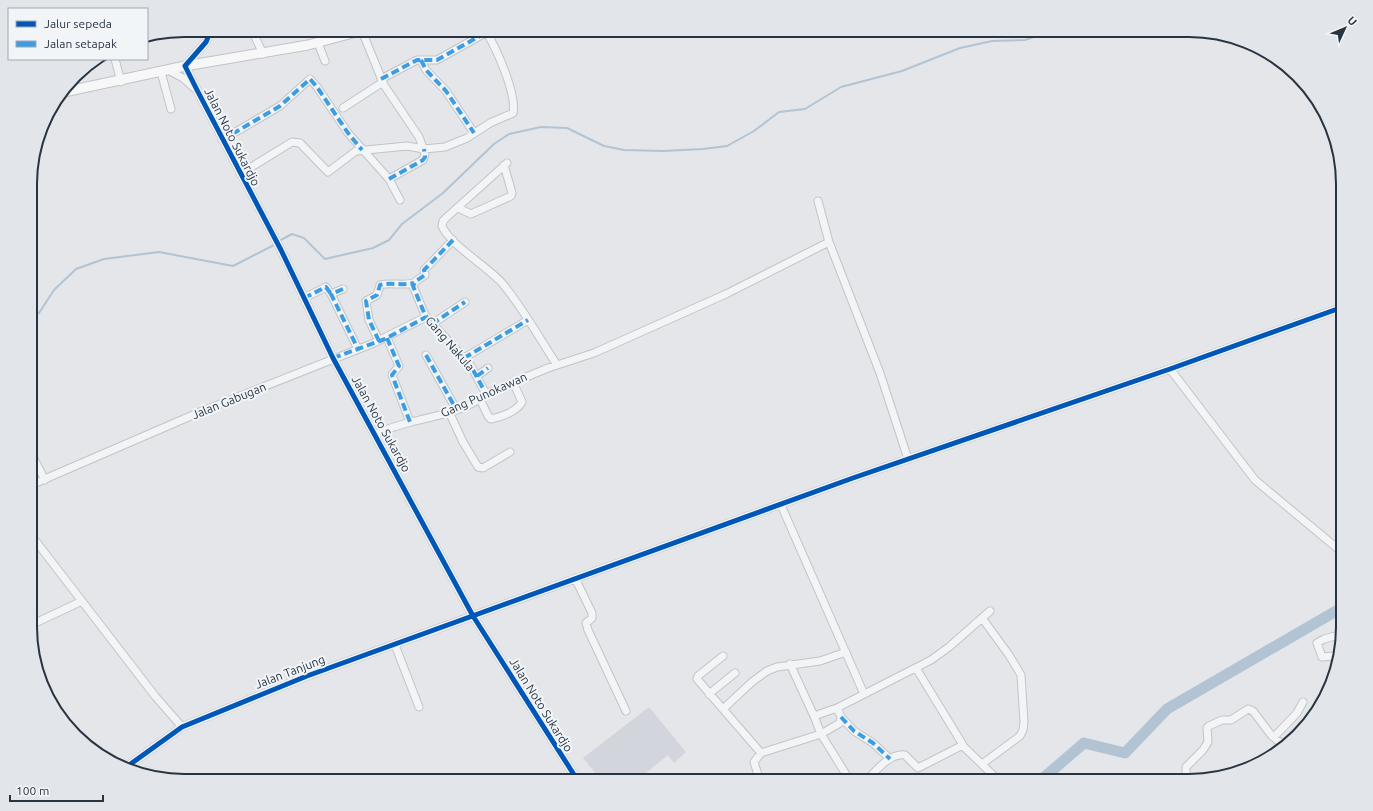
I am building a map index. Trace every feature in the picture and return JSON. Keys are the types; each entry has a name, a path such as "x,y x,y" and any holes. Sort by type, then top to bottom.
{"main road":[{"path":"71,91 121,82 186,66 262,54 318,43 339,37"}],"street":[{"path":"186,66 206,42 208,37"},
{"path":"255,37 262,54"},
{"path":"366,37 382,80 419,137 424,149 425,157 423,160 389,179"},
{"path":"343,108 382,80 421,60 437,60 476,37"},
{"path":"240,174 292,142 300,143 328,172 353,152 407,146 424,149 445,147 457,143 490,123 510,116 514,110 500,57 489,37"},
{"path":"318,43 325,61"},
{"path":"115,60 121,82"},
{"path":"421,60 426,70 446,91 474,133"},
{"name":"Jalan Noto Sukardjo","path":"186,66 271,235 281,250 333,358 473,616 574,774"},
{"path":"165,71 171,109"},
{"name":"Jalan Noto Sukardjo","path":"165,71 184,78 197,90"},
{"path":"222,140 280,106 310,79 348,133 389,179 400,200"},
{"path":"458,208 470,214 511,196 512,193 505,164 458,208 442,223 444,231 501,282 557,365"},
{"path":"818,202 829,242 880,373 908,460"},
{"path":"379,341 369,320 366,301 378,293 380,285 386,283 404,286 414,283 424,276 424,270 453,240"},
{"name":"Gang Punokawan","path":"375,434 410,422 450,414 456,409 480,399 486,394 557,365 594,353 719,297 829,242"},
{"name":"Gang Nakula","path":"414,283 417,298 426,317 464,358 477,376 486,394"},
{"path":"304,298 326,287 331,294 358,349"},
{"path":"331,294 343,289"},
{"path":"432,324 464,302"},
{"name":"Jalan Tanjung","path":"131,764 182,727 307,676 575,578 1336,310"},
{"name":"Jalan Gabugan","path":"37,483 200,412 333,358 387,338 426,317"},
{"path":"464,358 528,320"},
{"path":"387,338 399,366 392,375 410,422"},
{"path":"426,355 456,409"},
{"path":"477,376 488,368"},
{"path":"1170,369 1255,480 1336,547"},
{"path":"480,399 491,419 511,412 522,402 514,382"},
{"path":"450,414 463,442 478,467 483,468 510,452"},
{"path":"37,465 45,480"},
{"path":"782,505 864,694"},
{"path":"37,542 155,696 182,727"},
{"path":"575,578 592,613 592,618 586,623 588,630 626,711"},
{"path":"37,622 82,601"},
{"path":"814,716 837,708 916,668 949,647 990,611"},
{"path":"982,618 1009,655 1021,675 1024,722 1023,730 1020,736 982,764"},
{"path":"1333,656 1320,656 1317,643 1324,638 1336,635"},
{"path":"395,645 419,707"},
{"path":"723,709 760,675 777,667 820,661 846,652"},
{"path":"722,656 697,677 709,694 761,753"},
{"path":"790,664 814,716 820,734 846,774"},
{"path":"916,668 952,723 963,743 963,746 992,774"},
{"path":"709,694 735,673"},
{"path":"1274,737 1297,713 1303,702"},
{"path":"837,708 841,717 854,731 874,743 890,759"},
{"path":"1186,774 1186,767 1203,750 1208,742 1207,728 1211,724 1222,720 1232,720 1250,709 1280,742"},
{"path":"758,774 754,762 761,753 820,734 840,723 841,717"},
{"path":"874,774 890,759 898,755 905,755 918,768 963,746"}],"shaded area":[{"path":"649,707 686,752 674,763 668,755 645,774 596,774 583,758"}],"waterway":[{"path":"279,241 292,234 304,238 325,259 373,248 389,240 402,224 443,193 494,144 509,134 541,127 567,128 604,146 624,150 663,151 727,146 754,131 779,112 805,109 841,87 902,71 960,48 992,41 1025,40 1034,37"},
{"path":"37,314 54,290 76,269 104,259 159,252 233,266 276,244"},
{"path":"1048,774 1084,743 1125,753 1167,709 1336,611"}],"marked path":[{"path":"381,79 417,60 437,60 478,37"},
{"path":"421,60 426,70 446,91 474,133"},
{"path":"222,140 280,106 310,79 348,133 362,150"},
{"path":"389,179 423,160 425,157 424,149"},
{"path":"453,240 424,270 425,275 416,281 413,286 425,315 471,366 486,394"},
{"path":"379,341 369,320 366,301 377,295 380,285 414,283"},
{"path":"304,298 326,287 331,294"},
{"path":"343,289 331,294 358,349"},
{"path":"432,324 465,302"},
{"path":"333,358 385,339 426,317"},
{"path":"464,358 528,320"},
{"path":"387,338 399,366 392,375 410,422"},
{"path":"426,355 456,409"},
{"path":"477,376 488,368"},
{"path":"841,717 854,731 873,743 890,759"}],"cycle path":[{"path":"208,37 206,42 185,66 281,250 333,358 473,616 574,774"},
{"path":"131,764 182,727 307,676 853,478 1170,369 1336,310"}]}
